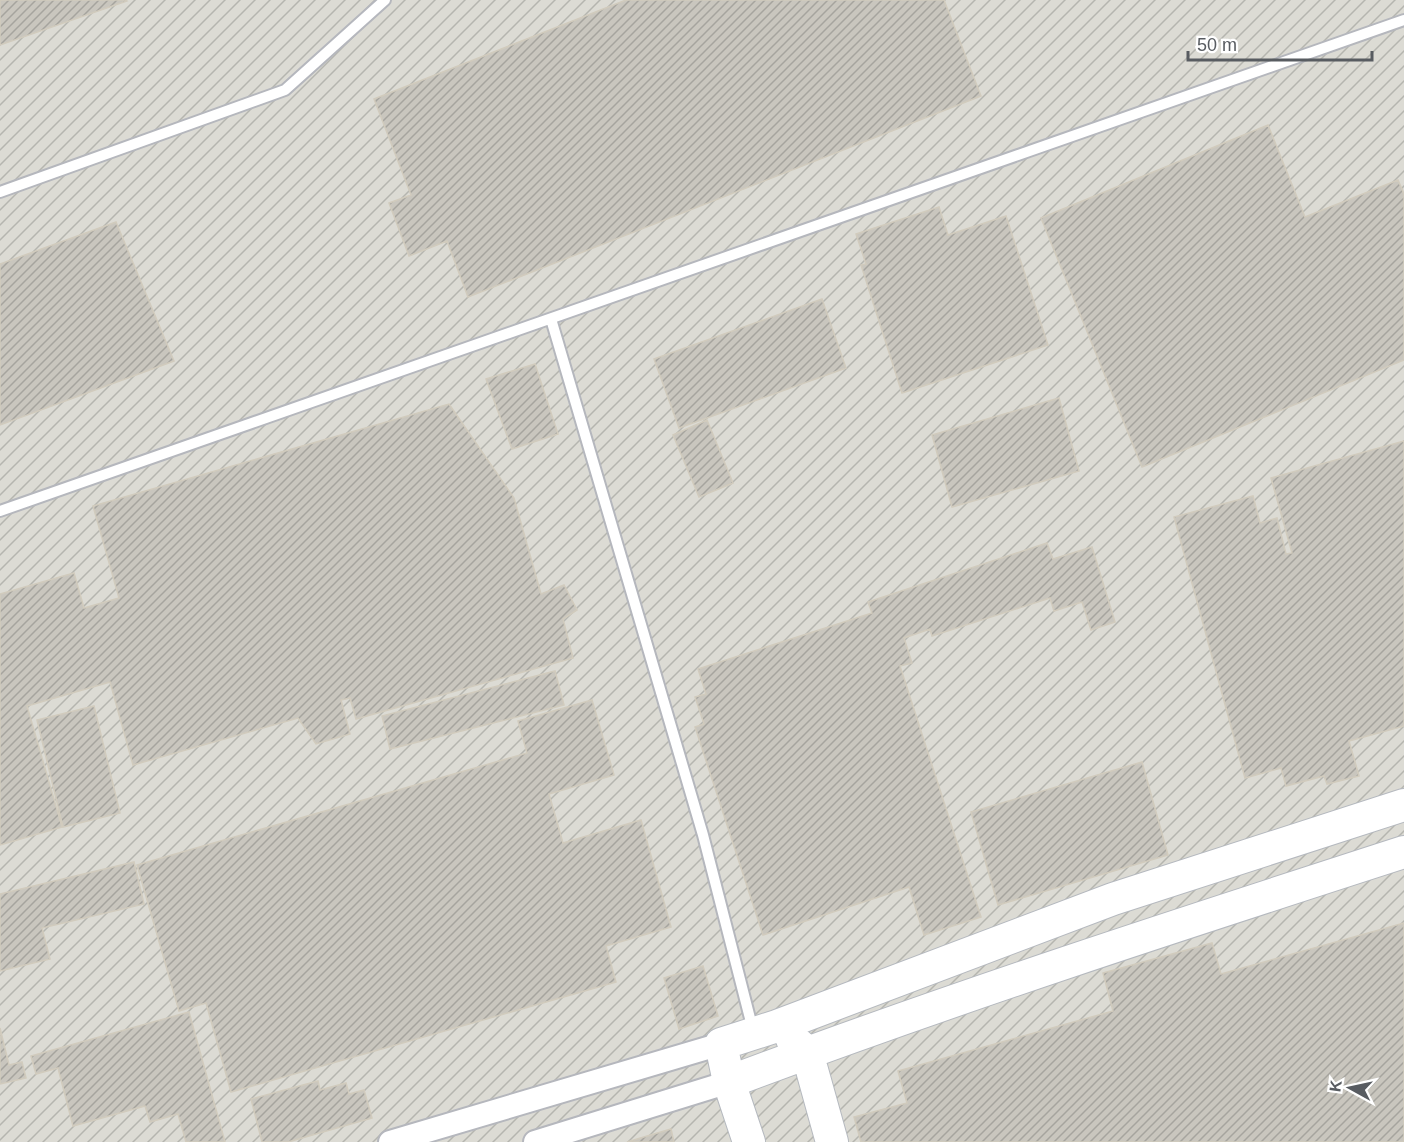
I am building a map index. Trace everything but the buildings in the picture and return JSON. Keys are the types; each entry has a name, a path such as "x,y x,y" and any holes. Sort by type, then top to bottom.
{"street":[{"path":"390,1142 721,1044 1113,899 1404,805"},
{"path":"535,1142 729,1082 807,1052 1127,942 1404,852"},
{"path":"765,1029 807,1052 832,1142"},
{"path":"721,1044 729,1082 749,1142"}],"lane":[{"path":"0,192 285,90 385,0"},
{"path":"0,511 1404,20"},
{"path":"552,319 703,835 765,1029"}],"shaded area":[{"path":"0,0 1404,0 1404,1142 0,1142"}]}
